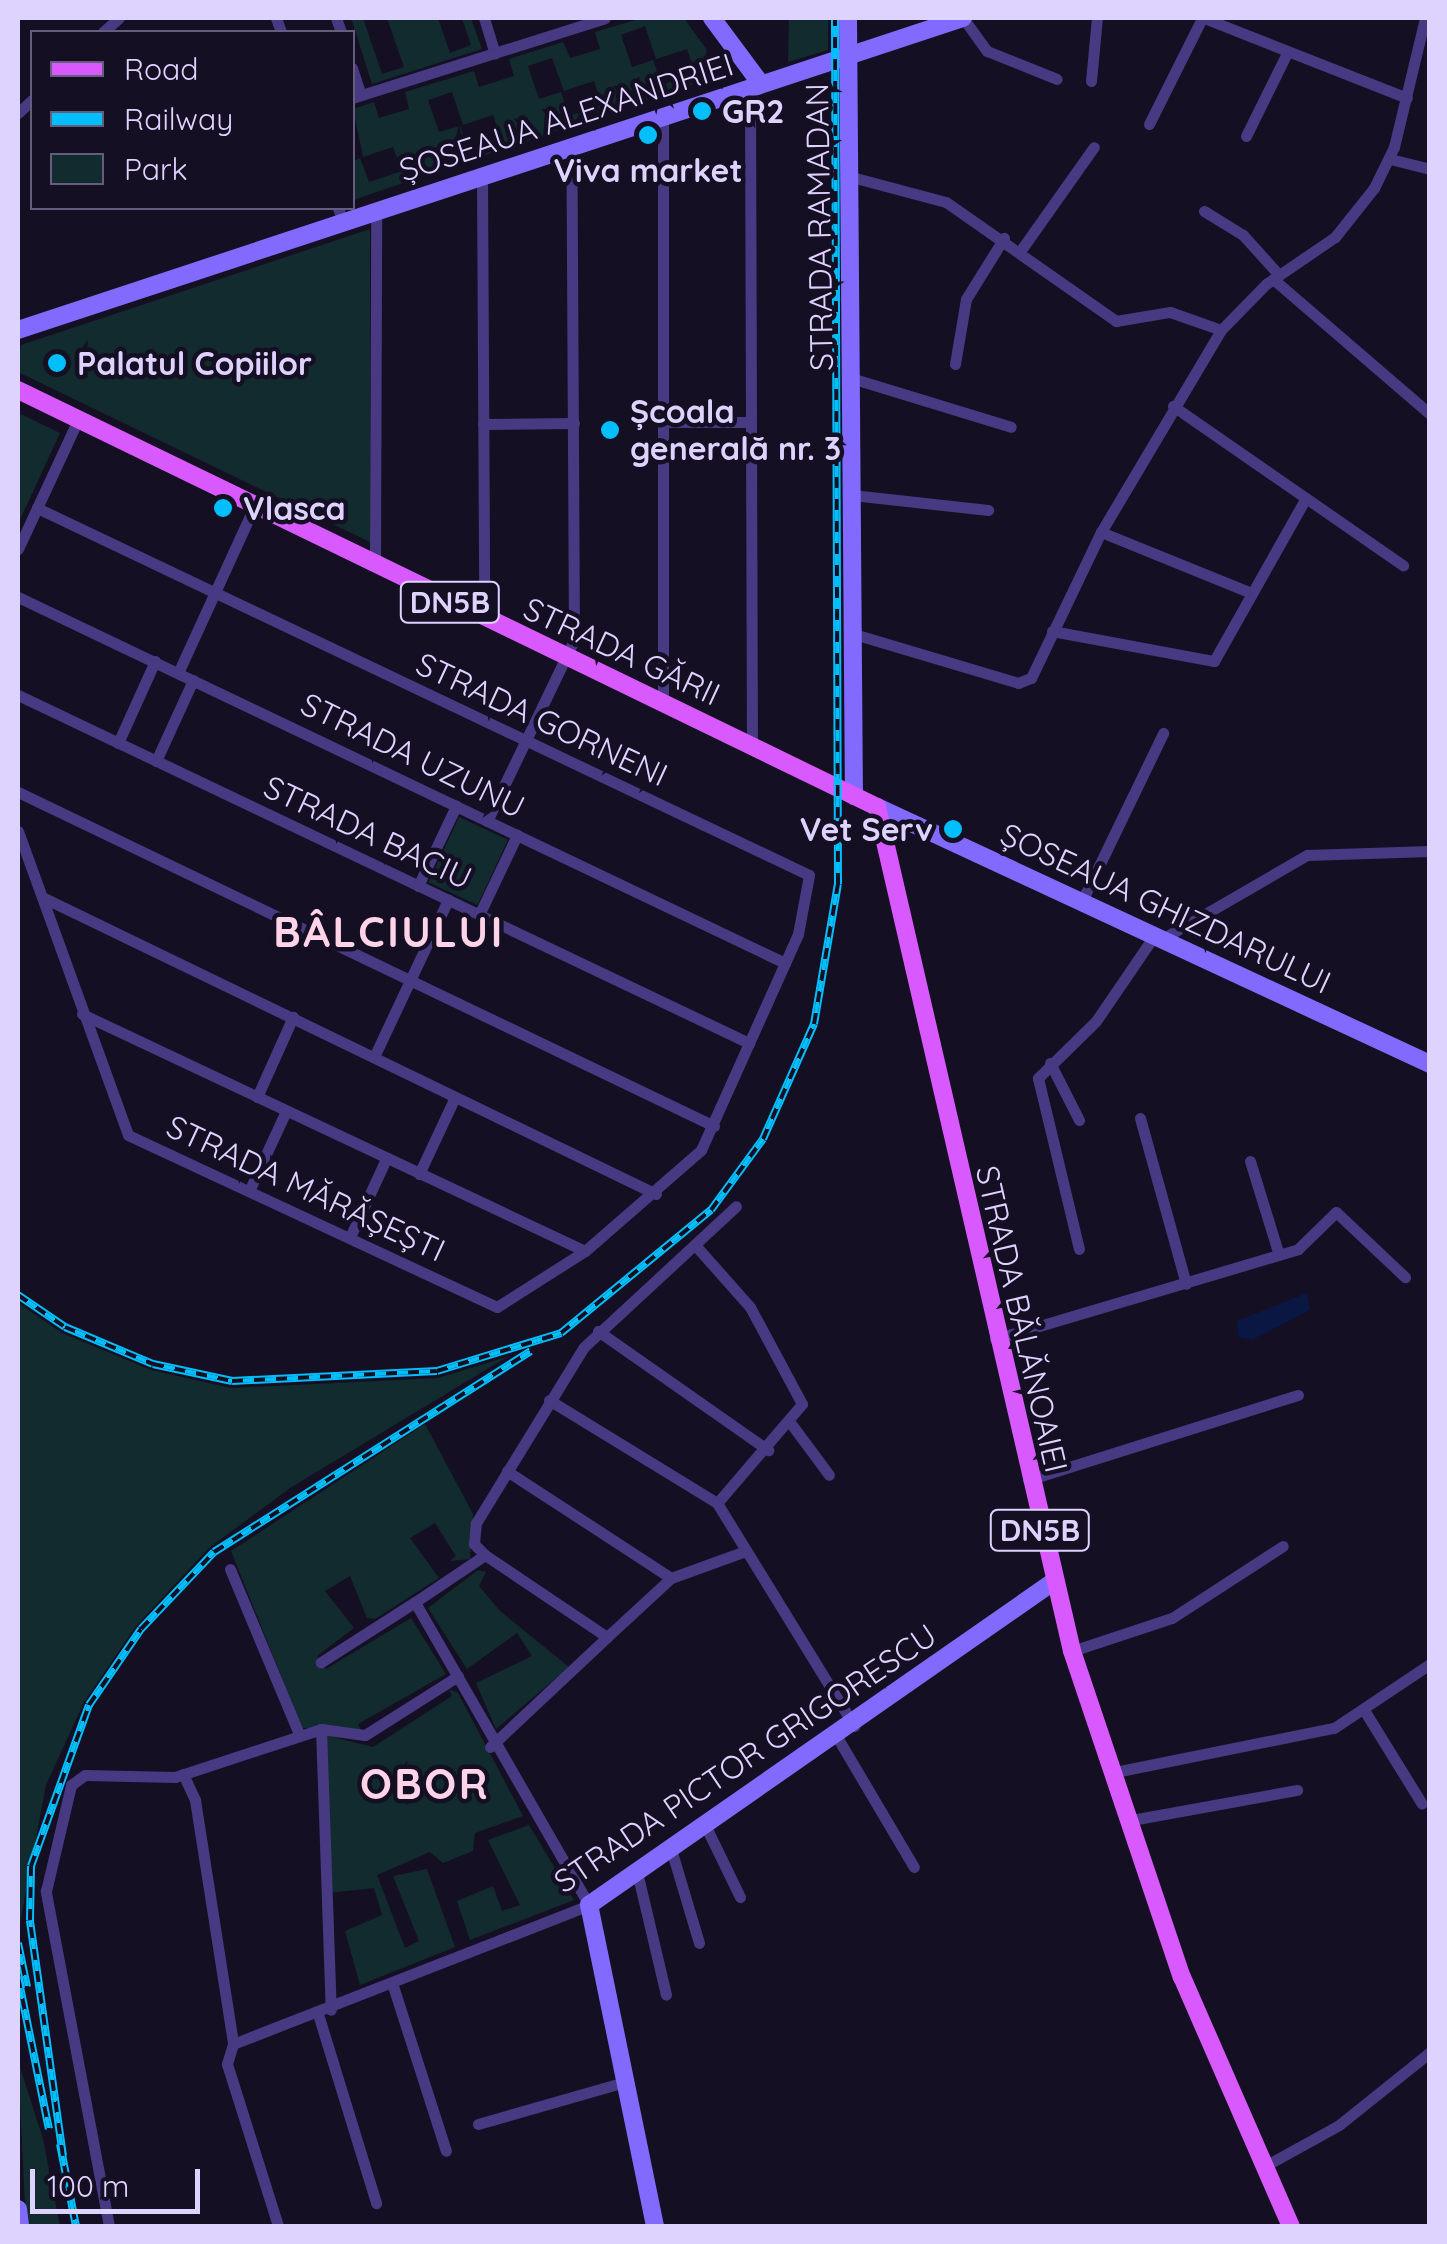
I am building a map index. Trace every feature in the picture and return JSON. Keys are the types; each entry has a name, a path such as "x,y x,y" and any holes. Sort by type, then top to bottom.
{"main road":[{"name":"STRADA GĂRII","path":"19,394 878,807"},
{"name":"STRADA BĂLĂNOAIEI","path":"878,807 995,1339 1072,1651 1126,1822 1263,2167 1291,2226"}],"street":[{"path":"484,18 495,53"},
{"path":"357,96 606,18"},
{"path":"712,18 756,86 752,746"},
{"name":"STRADA RAMADAN","path":"848,18 854,796"},
{"path":"963,18 988,51 1057,78"},
{"name":"ȘOSEAUA ALEXANDRIEI","path":"18,330 340,215 376,211 963,18"},
{"path":"1091,81 1098,18"},
{"path":"1149,124 1203,18 1407,98"},
{"path":"854,634 1018,684 1031,678 1100,532 1220,330 1276,277 1335,237 1390,158 1425,18"},
{"path":"1246,136 1287,53"},
{"path":"663,116 663,703"},
{"path":"487,821 574,635 571,146"},
{"path":"1020,250 1094,147"},
{"path":"1390,158 1430,168"},
{"path":"482,176 484,618"},
{"path":"848,176 933,196 1004,238 1116,321 1170,312 1220,330"},
{"path":"375,566 376,211"},
{"path":"1204,211 1243,235 1276,277 1430,414"},
{"path":"955,364 966,299 1004,238"},
{"path":"851,378 1011,427"},
{"path":"1174,406 1403,565"},
{"path":"18,548 77,422"},
{"path":"662,422 751,422"},
{"path":"484,424 574,423"},
{"path":"852,495 988,510"},
{"path":"1052,631 1214,661 1249,592 1306,498"},
{"path":"178,673 254,507"},
{"name":"STRADA GORNENI","path":"37,508 809,875 785,963"},
{"path":"1100,532 1249,592"},
{"name":"STRADA UZUNU","path":"18,596 785,963"},
{"path":"118,743 155,661"},
{"path":"156,761 193,680"},
{"name":"STRADA BACIU","path":"18,695 749,1043"},
{"path":"1081,903 1163,733"},
{"path":"18,792 714,1126"},
{"path":"418,886 456,806"},
{"name":"ȘOSEAUA GHIZDARULUI","path":"878,807 1430,1064"},
{"name":"STRADA MĂRĂȘEȘTI","path":"18,831 128,1135 497,1307 585,1251"},
{"path":"479,915 517,835"},
{"path":"1080,1249 1038,1092 1050,1062 1096,1021 1158,938 1307,855 1430,851"},
{"path":"42,897 656,1194"},
{"path":"374,1058 448,900"},
{"path":"82,1014 585,1251 656,1194 714,1126 785,963"},
{"path":"257,1097 293,1017"},
{"path":"1050,1062 1078,1120"},
{"path":"419,1174 455,1096"},
{"path":"250,1189 286,1111"},
{"path":"1140,1118 1186,1284"},
{"path":"350,1237 386,1159"},
{"path":"1250,1161 1279,1255"},
{"path":"607,1637 486,1555 473,1529 549,1400 598,1331 736,1206"},
{"path":"995,1339 1279,1255 1306,1245 1338,1212 1405,1277"},
{"path":"695,1245 776,1348 802,1404 792,1425 717,1503"},
{"path":"598,1331 768,1450"},
{"path":"1028,1480 1298,1395"},
{"path":"549,1400 717,1503 854,1726"},
{"path":"792,1425 829,1475"},
{"path":"507,1471 671,1578"},
{"path":"1072,1651 1172,1618 1283,1546"},
{"path":"490,1747 671,1578 744,1552"},
{"path":"321,1662 486,1555"},
{"path":"230,1570 299,1734"},
{"name":"STRADA PICTOR GRIGORESCU","path":"233,2044 393,1986 589,1905 854,1726 1053,1582"},
{"path":"415,1602 458,1676 490,1747 589,1905 621,2083 655,2226"},
{"path":"1110,1773 1330,1730 1430,1664"},
{"path":"110,2226 62,2000 46,1891 51,1852 76,1778 183,1774 320,1730 365,1736 458,1676"},
{"path":"1364,1710 1422,1804"},
{"path":"320,1730 324,2012 376,2203"},
{"path":"838,1737 914,1866"},
{"path":"183,1774 195,1800 233,2044 227,2064 278,2226"},
{"path":"1126,1822 1297,1790"},
{"path":"706,1827 740,1896"},
{"path":"671,1849 699,1944"},
{"path":"637,1872 666,1995"},
{"path":"393,1986 446,2151"},
{"path":"1263,2167 1339,2125 1430,2052"},
{"path":"478,2124 621,2083"},
{"path":"18,2209 20,2226"}],"green space":[{"path":"351,18 363,18 382,74 404,67 387,18 438,18 450,53 471,45 462,18 471,18 482,49 372,84"},
{"path":"642,18 684,18 724,74 355,199 355,160 360,158 369,182 402,171 393,147 363,157 355,108 374,102 379,118 409,109 405,92 474,71 479,87 514,76 509,59 563,42 570,58 600,49 595,32","holes":["645,26 656,59 687,49 695,73 662,85 653,60 632,67 621,35","552,58 564,91 594,81 602,105 569,116 561,92 539,99 528,66","452,92 463,125 493,115 501,139 469,150 460,126 439,132 428,100"]},
{"path":"789,18 828,18 828,50 788,62"},
{"path":"370,229 370,542 18,372 21,345"},
{"path":"21,414 60,433 18,524 18,425"},
{"path":"459,817 508,840 478,905 429,882"},
{"path":"18,1303 62,1333 151,1370 231,1388 438,1378 507,1357 290,1488 209,1548 136,1626 84,1702 46,1785 20,1923"},
{"path":"425,1424 473,1514 470,1559 450,1561 456,1556 435,1523 410,1538 439,1578 375,1619 367,1618 350,1576 325,1591 354,1628 317,1656 326,1669 411,1618 446,1674 358,1724 361,1730 302,1728 231,1551"},
{"path":"478,1570 486,1572 479,1586 500,1611 569,1667 496,1729 476,1683 532,1656 517,1633 467,1669 428,1608"},
{"path":"449,1689 458,1693 523,1816 475,1833 473,1851 443,1863 430,1852 377,1875 405,1948 419,1941 393,1876 427,1869 455,1947 360,1985 345,1931 382,1915 374,1888 328,1893 325,1735 373,1747 452,1696"},
{"path":"529,1825 574,1900 470,1940 457,1901 493,1886 502,1911 520,1905 488,1840"},
{"path":"18,2061 43,2139 60,2226 26,2226"}],"water":[{"path":"1307,1293 1310,1310 1252,1340 1238,1337 1237,1321"}],"railway":[{"path":"18,1295 65,1327 153,1364 232,1381 437,1371 561,1333 711,1210 763,1139 814,1024 838,884 835,18"},
{"path":"63,2156 30,1920 31,1866 89,1705 141,1629 214,1552 531,1351"},
{"path":"18,1943 27,1987"},
{"path":"18,1977 49,2129"},
{"path":"60,2144 76,2226"}],"place":[{"name":"GR2","path":"702,111"},
{"name":"Viva market","path":"648,135"},
{"name":"Palatul Copiilor","path":"57,363"},
{"name":"Școala generală nr. 3","path":"610,430"},
{"name":"Vlasca","path":"223,508"},
{"name":"Vet Serv","path":"953,829"}],"district":[{"name":"BÂLCIULUI","path":"389,932"},
{"name":"OBOR","path":"425,1784"}]}
